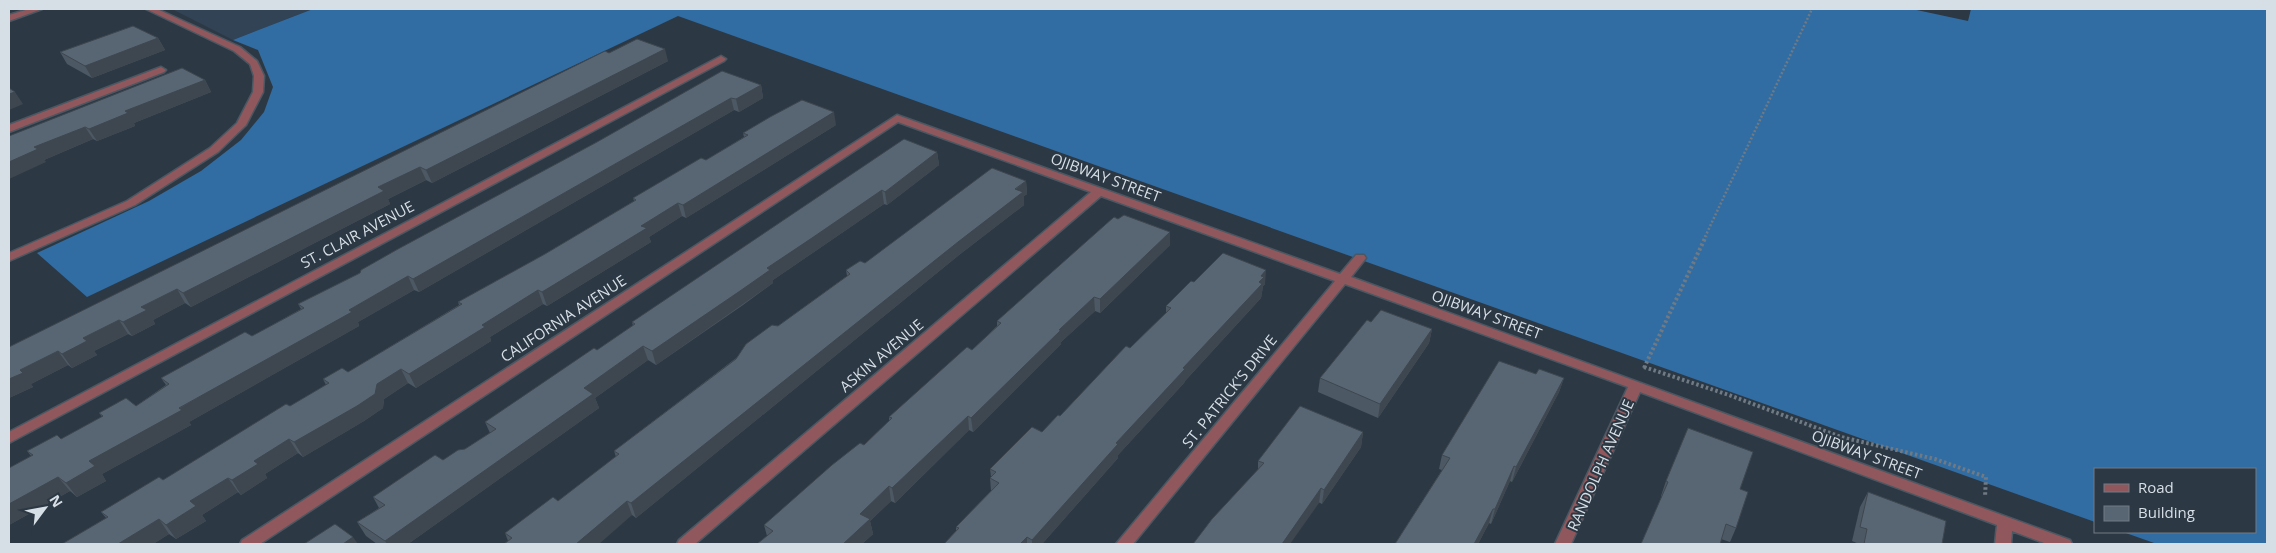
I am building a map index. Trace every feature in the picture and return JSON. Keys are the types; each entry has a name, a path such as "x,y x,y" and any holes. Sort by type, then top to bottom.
{"street":[{"path":"9,18 36,9"},
{"path":"9,257 131,203 207,155 241,125 258,92 259,76 254,63 237,49 150,9"},
{"name":"ST. CLAIR AVENUE","path":"9,438 721,59"},
{"path":"9,129 161,70"},
{"name":"OJIBWAY STREET","path":"897,118 1342,279 1638,380 2005,523 2064,544"},
{"name":"CALIFORNIA AVENUE","path":"248,544 897,118"},
{"name":"ASKIN AVENUE","path":"685,544 1099,192"},
{"name":"ST. PATRICK'S DRIVE","path":"1124,544 1360,258"},
{"name":"RANDOLPH AVENUE","path":"1563,544 1638,380"},
{"path":"2003,544 2005,523"}],"path":[{"path":"1638,380 1812,9"},
{"path":"1644,367 1729,395 1841,437 1935,459 1986,477 1985,501"}],"shaded area":[{"path":"172,9 313,9 233,40"},
{"path":"313,9 1912,9 1968,21 1971,9 2267,9 2267,544 2157,544 2126,533 2256,533 2256,468 2094,468 2094,522 678,16 87,297 37,253 149,201 201,171 241,140 264,112 273,87 258,50 233,40"}],"building":[{"path":"133,26 158,38 85,66 60,52"},
{"path":"637,39 665,49 426,170 420,167 378,187 384,191 183,293 177,289 141,307 147,310 123,322 119,320 83,338 87,341 62,354 58,351 20,370 23,373 9,379 9,347 605,51 609,53"},
{"path":"182,68 205,80 125,111 128,113 89,129 85,127 34,147 38,149 9,162 9,136"},
{"path":"722,71 761,85 736,99 731,98 413,279 408,276 349,310 352,312 179,408 182,410 89,461 95,466 66,483 58,477 9,504 9,468 33,455 27,451 57,435 61,439 103,416 99,413 126,398 136,406 169,384 161,378 245,332 252,336 304,308 298,304 360,273 361,270 398,249 597,142"},
{"path":"9,88 15,92 9,94"},
{"path":"802,100 834,112 683,205 678,203 641,226 647,228 542,292 538,290 482,325 485,327 409,374 401,369 377,384 375,394 357,406 294,442 289,439 254,461 258,464 232,480 228,478 190,501 196,506 166,525 159,519 118,544 62,544 108,517 101,512 159,477 163,480 286,404 290,406 329,383 323,379 342,368 348,372 462,304 458,302 545,254 636,200 633,198 701,158 706,160 748,135 743,133"},
{"path":"904,139 937,152 885,192 882,190 767,268 770,270 652,351 643,346 584,388 593,394 385,541 357,522 385,505 373,497 435,455 443,460 458,450 465,449 496,429 485,422 594,348 597,350 635,324 632,322"},
{"path":"992,168 1026,181 1015,189 1023,192 631,503 627,501 576,544 504,544 512,538 505,533 553,497 558,501 619,454 614,451 736,359 746,344 772,325 778,326 850,274 846,270 860,261 865,263"},
{"path":"1124,215 1170,232 1100,299 1094,297 971,418 968,416 892,488 889,486 860,514 870,519 843,544 757,544 773,531 764,525 832,465 860,443 864,445 892,418 889,417 967,347 972,350 1001,323 997,321 1114,217 1118,219"},
{"path":"1223,253 1266,270 1261,276 1264,277 1259,282 1262,284 1183,368 1185,369 1116,443 1118,444 1032,540 1027,537 1020,544 944,544 959,528 956,527 999,483 990,478 996,472 990,469 1032,427 1042,432 1058,415 1060,416 1126,346 1130,348 1171,308 1166,306 1191,281 1194,282"},
{"path":"1381,310 1432,329 1380,404 1320,378 1367,320 1371,322"},
{"path":"1499,361 1536,374 1539,369 1564,378 1516,467 1514,466 1495,509 1493,509 1474,544 1395,544 1450,458 1442,455"},
{"path":"1300,406 1363,432 1324,490 1321,488 1282,544 1193,544 1212,519 1264,463 1258,461"},
{"path":"1688,428 1753,452 1740,489 1748,492 1736,528 1726,524 1720,544 1641,544 1668,482 1666,481"},
{"path":"1868,492 1946,521 1942,544 1864,544 1867,529 1860,527"},
{"path":"335,524 353,537 343,544 304,544"}]}
